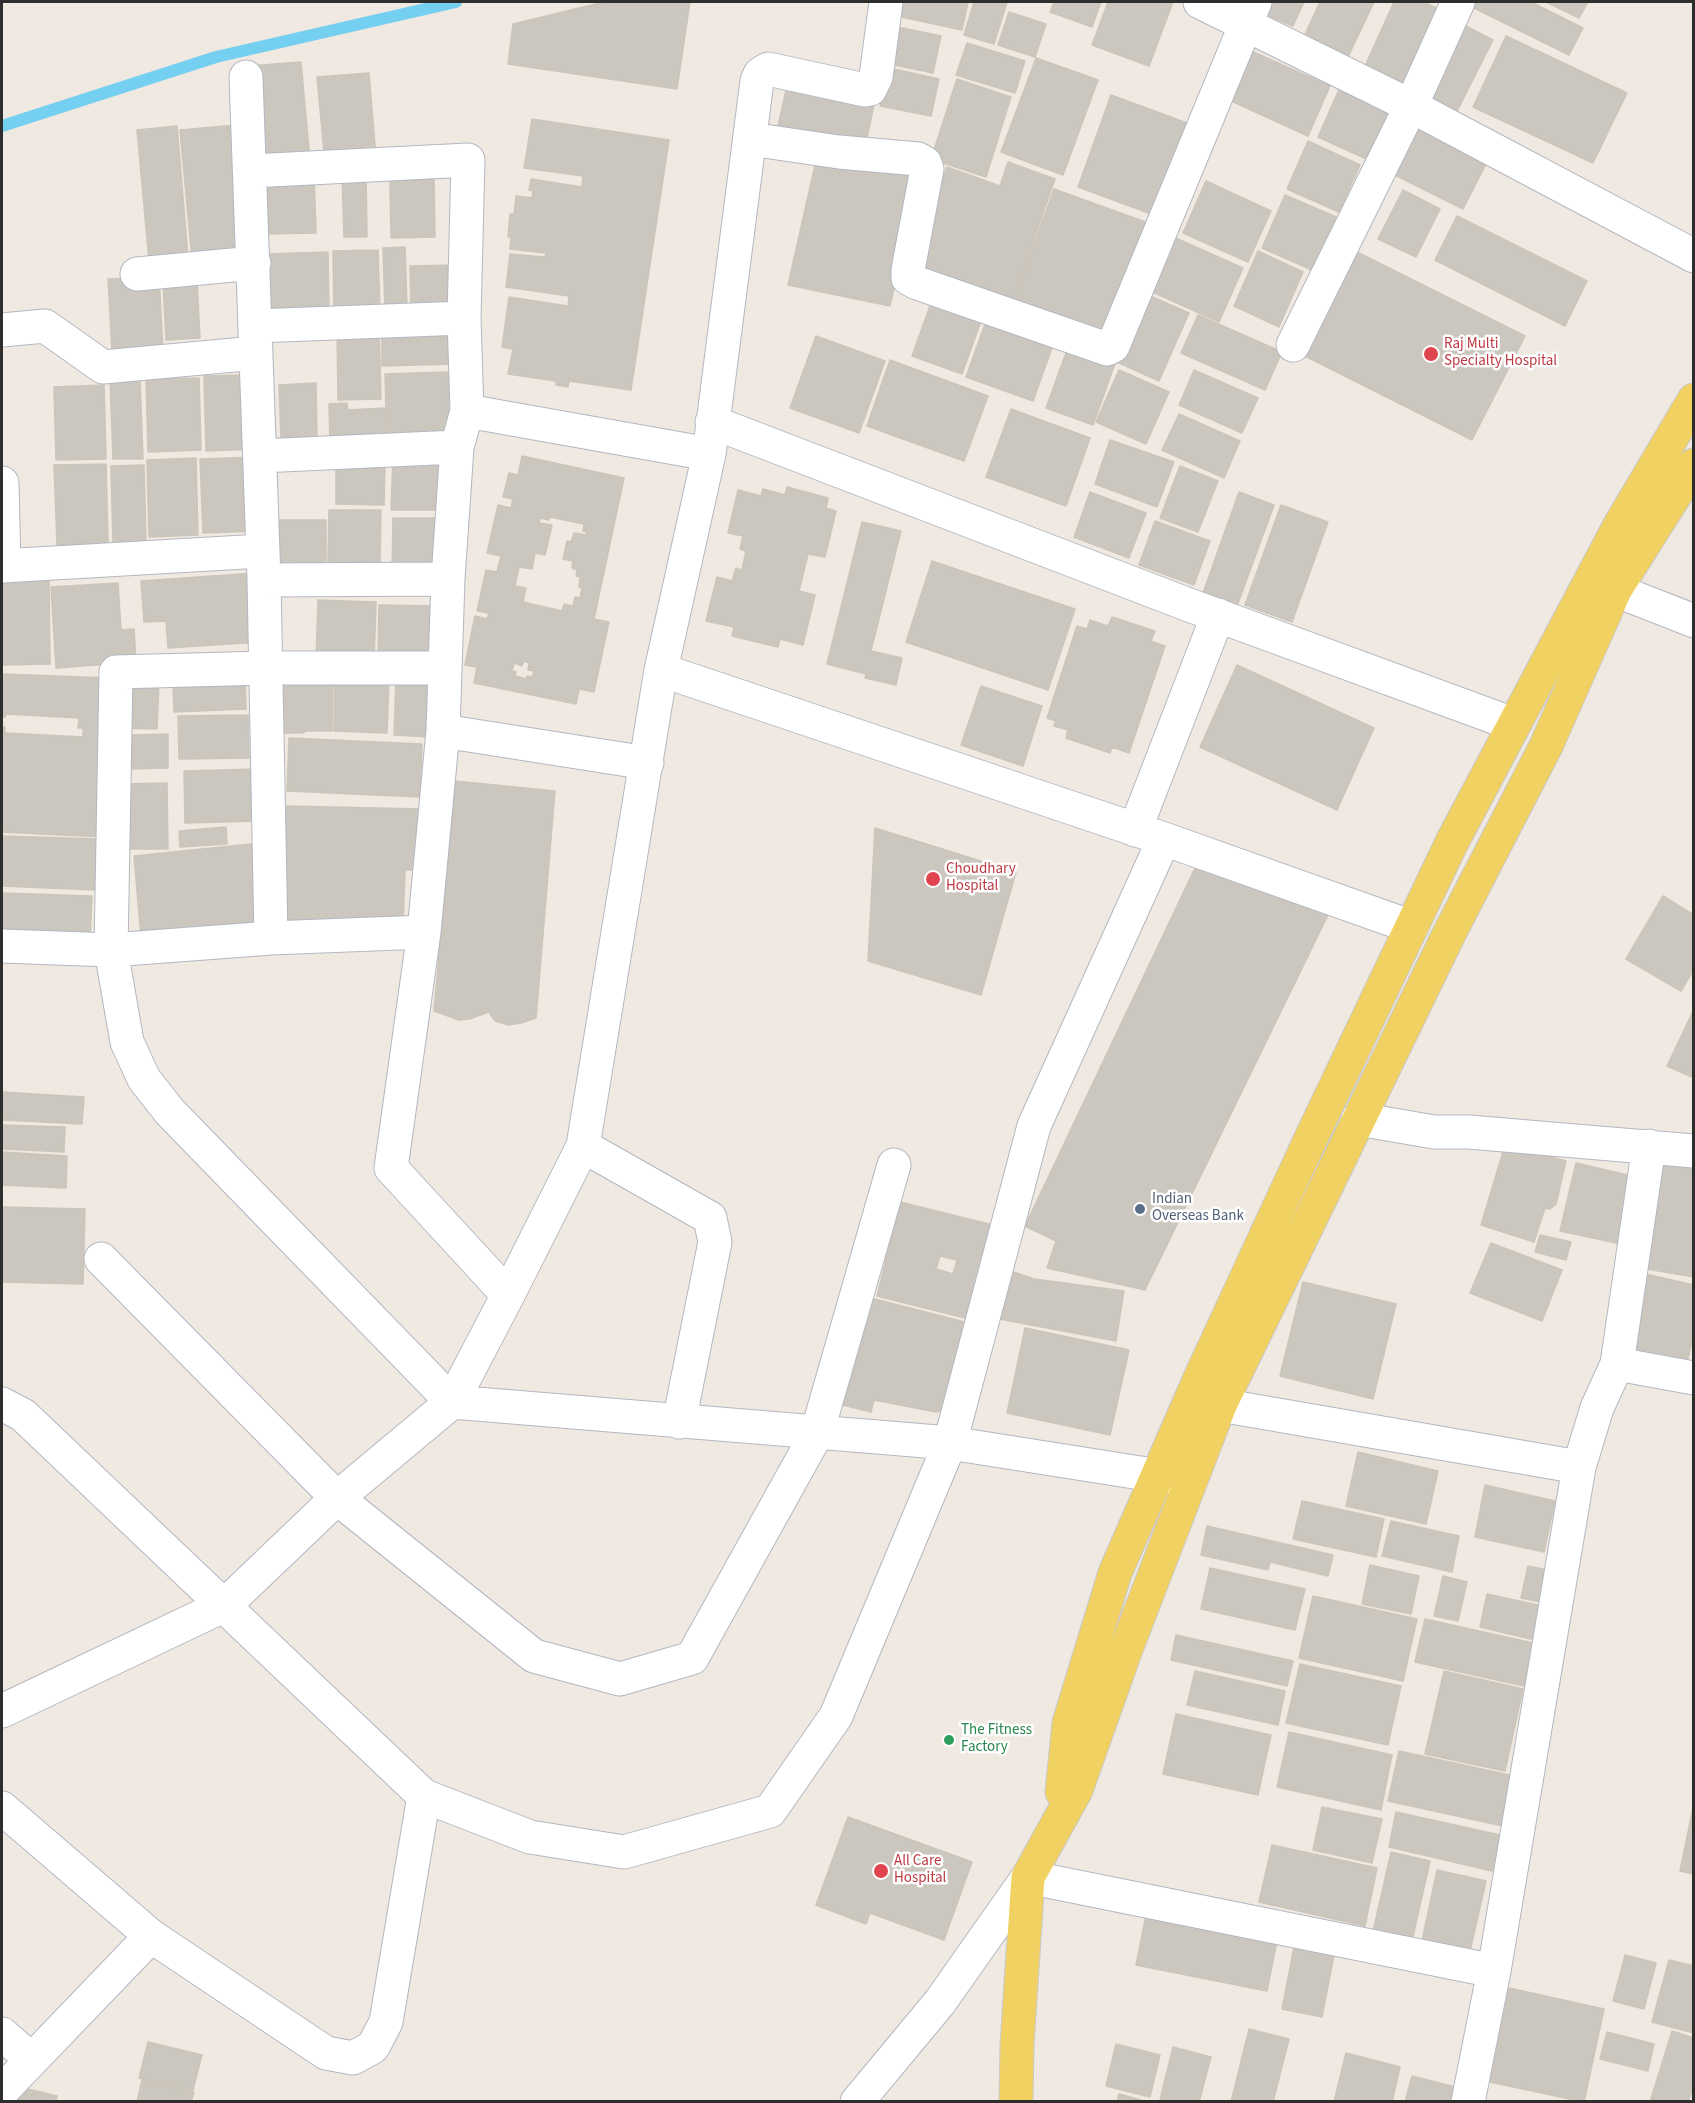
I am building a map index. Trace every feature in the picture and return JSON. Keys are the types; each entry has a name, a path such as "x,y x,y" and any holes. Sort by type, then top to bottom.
{"main road":[{"path":"1016,2102 1017,2045 1028,1877 1076,1790 1126,1649 1220,1405 1450,932 1546,746 1605,581 1620,525 1694,400"},
{"path":"1060,1821 1069,1722 1114,1573 1200,1378 1312,1136 1452,842 1513,724 1605,581 1694,465"}],"street":[{"path":"2,1711 225,1605 337,1498 452,1402 508,1295 583,1146 661,670 711,438 757,81 760,74 768,69 870,89 876,77 886,2"},
{"path":"1200,2 1250,13 1411,106 1694,256"},
{"path":"1293,345 1411,106 1458,2"},
{"path":"750,139 839,152 918,159 925,163 927,169 908,278 913,282 1107,349 1113,346 1250,13"},
{"path":"246,77 251,171 266,668 270,938"},
{"path":"251,171 468,160 464,318 467,411 457,447 448,579 443,731 424,932 391,1168 508,1295"},
{"path":"137,274 254,264"},
{"path":"2,330 45,326 103,367 256,340 464,318"},
{"path":"467,411 711,438 1218,615 1513,724"},
{"path":"260,456 457,447"},
{"path":"2,483 3,566 263,565 448,579"},
{"path":"1605,581 1694,621"},
{"path":"2,1404 23,1415 424,1796 530,1837 624,1852 770,1811 836,1716 950,1443 1034,1126 1150,834 1218,615"},
{"path":"444,668 266,668 116,672 111,950 127,1042 144,1079 170,1112 452,1402 950,1443 1190,1481"},
{"path":"661,670 1150,834 1412,927"},
{"path":"443,731 647,763"},
{"path":"2,946 111,950 270,938 424,932"},
{"path":"1358,1119 1434,1132 1469,1132 1694,1151"},
{"path":"583,1146 710,1218 715,1242 679,1422"},
{"path":"1468,2102 1494,1971 1579,1467 1598,1408 1617,1364 1648,1146"},
{"path":"101,1259 337,1498 534,1656 620,1679 692,1658 817,1433 894,1165"},
{"path":"1617,1364 1694,1378"},
{"path":"1220,1405 1579,1467"},
{"path":"2,1808 151,1936 326,2053 352,2058 373,2048 386,2022 424,1796"},
{"path":"857,2102 940,2002 1028,1877 1494,1971"},
{"path":"2,2091 151,1936"},
{"path":"2,2034 32,2060"}],"building":[{"path":"604,2 690,2 677,89 508,64 513,24"},
{"path":"895,2 968,2 962,30 892,15"},
{"path":"974,2 1007,2 994,44 964,35"},
{"path":"1054,2 1101,2 1092,27 1050,12"},
{"path":"1108,2 1173,2 1149,66 1092,45"},
{"path":"1264,2 1304,2 1293,26 1260,12"},
{"path":"1320,2 1374,2 1347,59 1303,39"},
{"path":"1394,2 1423,2 1448,13 1414,89 1365,66"},
{"path":"1467,2 1531,2 1583,28 1569,55 1466,4"},
{"path":"1546,2 1588,2 1579,18"},
{"path":"1009,12 1046,24 1035,57 998,45"},
{"path":"1462,24 1493,40 1453,119 1422,104"},
{"path":"898,27 941,36 933,73 890,64"},
{"path":"1506,36 1627,93 1593,163 1473,107"},
{"path":"967,43 1025,61 1015,93 956,75"},
{"path":"1251,51 1330,86 1308,136 1229,100"},
{"path":"1036,58 1098,80 1063,175 1001,152"},
{"path":"301,62 310,160 257,165 249,66"},
{"path":"889,68 939,79 931,116 880,106"},
{"path":"369,73 376,158 325,163 317,77"},
{"path":"957,79 1011,97 986,177 931,159"},
{"path":"788,81 875,99 864,153 776,135"},
{"path":"1341,85 1394,109 1371,161 1318,137"},
{"path":"1111,95 1187,123 1154,215 1078,187"},
{"path":"532,119 669,140 631,390 569,381 568,387 556,385 556,381 508,374 513,349 502,347 509,297 568,306 569,296 506,287 510,254 545,257 546,253 510,249 511,237 508,237 510,214 514,214 516,196 532,198 533,191 529,190 531,179 582,187 583,176 524,168"},
{"path":"1406,124 1486,164 1463,209 1383,169"},
{"path":"237,125 250,254 192,259 180,130"},
{"path":"177,126 188,257 149,261 137,130"},
{"path":"1308,141 1360,165 1339,212 1287,189"},
{"path":"818,152 919,174 890,306 788,285"},
{"path":"1008,162 1055,179 1010,308 910,273 947,167 1000,186"},
{"path":"314,172 316,233 263,234 261,173"},
{"path":"366,173 367,237 344,237 342,174"},
{"path":"434,178 435,237 391,238 390,180"},
{"path":"1206,181 1271,211 1248,262 1183,233"},
{"path":"1054,189 1151,224 1108,344 1011,308"},
{"path":"1403,190 1440,209 1416,257 1378,239"},
{"path":"1285,195 1336,217 1312,270 1262,248"},
{"path":"1457,216 1587,281 1565,326 1435,260"},
{"path":"1171,236 1243,268 1219,322 1148,290"},
{"path":"405,247 407,309 385,310 383,248"},
{"path":"1349,248 1525,336 1472,440 1297,352"},
{"path":"378,250 380,313 334,314 333,251"},
{"path":"1258,251 1303,272 1279,327 1234,306"},
{"path":"328,252 329,315 269,317 268,254"},
{"path":"458,265 458,306 411,307 410,266"},
{"path":"159,277 163,350 112,352 108,279"},
{"path":"197,280 200,338 166,340 163,282"},
{"path":"935,292 985,310 962,374 912,356"},
{"path":"1148,295 1189,313 1159,381 1117,362"},
{"path":"990,310 1057,334 1033,401 966,377"},
{"path":"1198,315 1282,352 1265,390 1181,353"},
{"path":"379,326 381,399 338,400 337,328"},
{"path":"454,331 455,364 382,366 382,334"},
{"path":"816,336 885,361 859,433 790,408"},
{"path":"1070,342 1117,358 1093,425 1046,408"},
{"path":"890,360 988,396 964,461 867,426"},
{"path":"1119,370 1169,392 1146,444 1096,422"},
{"path":"1194,370 1258,398 1242,433 1179,405"},
{"path":"448,372 449,439 387,441 385,374"},
{"path":"254,375 256,449 206,451 204,376"},
{"path":"140,378 143,459 113,459 110,379"},
{"path":"199,378 201,450 148,452 146,379"},
{"path":"316,383 317,437 281,438 279,385"},
{"path":"104,385 106,459 56,460 54,387"},
{"path":"347,403 348,410 385,408 385,441 330,443 329,404"},
{"path":"1011,409 1090,438 1066,506 986,477"},
{"path":"1179,414 1240,441 1224,478 1162,450"},
{"path":"1110,440 1174,462 1157,507 1095,484"},
{"path":"522,456 624,478 594,619 609,622 594,692 579,689 576,704 474,683 477,667 465,665 475,616 487,619 489,613 477,611 486,570 497,572 501,556 487,553 498,505 511,508 513,499 503,497 509,473 518,475","holes":["550,517 584,524 583,531 587,532 586,535 574,533 571,542 567,541 563,559 573,561 572,568 577,570 576,576 580,577 579,587 582,588 580,598 575,597 573,606 564,604 562,611 523,602 526,588 515,586 519,567 532,569 535,553 545,555 552,525 539,523 540,518 549,520","524,661 529,663 528,670 534,671 532,677 527,676 526,679 515,676 516,672 512,671 514,663 522,666"]},
{"path":"256,457 258,531 203,533 200,459"},
{"path":"393,457 446,457 445,510 391,510"},
{"path":"196,458 198,535 149,537 147,460"},
{"path":"336,459 385,460 384,505 336,504"},
{"path":"106,464 108,544 57,545 54,465"},
{"path":"144,465 146,542 113,543 111,466"},
{"path":"1180,466 1218,481 1198,532 1160,518"},
{"path":"787,487 828,498 826,508 836,511 825,557 808,554 799,591 815,595 803,645 780,639 778,647 732,636 734,627 706,621 717,577 732,581 736,568 742,570 746,551 740,549 743,536 728,533 738,490 761,496 763,489 785,495"},
{"path":"1090,492 1146,513 1129,558 1074,537"},
{"path":"1239,492 1274,505 1237,606 1203,593"},
{"path":"1281,505 1328,522 1292,622 1245,605"},
{"path":"329,510 381,510 380,563 328,563"},
{"path":"393,518 444,518 434,572 392,572"},
{"path":"278,520 326,520 326,569 278,569"},
{"path":"1155,521 1210,541 1194,585 1139,565"},
{"path":"862,522 901,531 871,651 902,658 896,685 865,678 866,674 827,664"},
{"path":"932,561 1075,609 1048,690 906,642"},
{"path":"256,573 260,642 168,648 166,621 144,622 141,581"},
{"path":"2,581 49,581 50,664 2,665"},
{"path":"118,583 121,630 134,629 136,662 56,668 51,587"},
{"path":"318,600 376,602 374,662 316,660"},
{"path":"379,605 434,606 434,663 378,663"},
{"path":"1112,617 1155,631 1151,641 1165,646 1129,753 1112,747 1110,753 1066,738 1068,730 1054,726 1056,721 1047,718 1077,626 1087,629 1090,620 1108,626"},
{"path":"1237,665 1374,728 1337,810 1200,747"},
{"path":"2,674 110,678 103,837 2,832 2,727 5,727 5,733 83,737 83,728 78,728 79,718 6,714 2,717"},
{"path":"282,678 333,679 332,731 281,733"},
{"path":"335,678 389,679 387,733 334,731"},
{"path":"121,680 159,682 157,729 119,728"},
{"path":"396,680 431,681 429,737 394,735"},
{"path":"245,682 246,709 174,712 173,684"},
{"path":"981,686 1042,706 1023,766 961,745"},
{"path":"248,715 249,758 179,759 178,716"},
{"path":"168,734 168,768 132,769 132,735"},
{"path":"289,738 422,744 420,797 287,791"},
{"path":"258,769 259,821 185,823 184,771"},
{"path":"455,781 555,791 536,1018 521,1023 508,1025 495,1021 489,1012 459,1020 434,1011"},
{"path":"167,783 168,849 123,849 123,784"},
{"path":"284,806 424,809 422,870 405,870 403,923 282,921"},
{"path":"226,827 227,844 180,847 179,831"},
{"path":"875,828 1016,872 981,995 868,961"},
{"path":"2,836 97,839 95,890 2,886"},
{"path":"251,844 259,925 141,937 134,856"},
{"path":"1195,868 1329,913 1145,1290 1047,1268 1056,1241 1025,1226"},
{"path":"2,893 92,896 90,939 2,936"},
{"path":"1663,896 1694,915 1694,969 1681,991 1626,959"},
{"path":"1694,1009 1694,1078 1667,1066"},
{"path":"2,1092 84,1097 82,1124 2,1120"},
{"path":"2,1125 65,1127 64,1152 2,1149"},
{"path":"1505,1145 1566,1161 1556,1204 1550,1209 1545,1208 1534,1242 1481,1225"},
{"path":"2,1152 67,1156 66,1188 2,1185"},
{"path":"1664,1161 1694,1166 1694,1277 1647,1269"},
{"path":"1576,1163 1636,1177 1621,1244 1560,1231"},
{"path":"900,1202 1001,1227 977,1321 877,1296","holes":["940,1256 957,1260 953,1274 936,1269"]},
{"path":"2,1207 85,1209 83,1284 2,1282"},
{"path":"1540,1235 1571,1242 1566,1260 1535,1252"},
{"path":"1491,1243 1562,1270 1542,1321 1470,1293"},
{"path":"1002,1268 1034,1279 1124,1291 1116,1341 989,1317"},
{"path":"1641,1273 1694,1285 1694,1333 1685,1371 1623,1357"},
{"path":"1303,1282 1396,1304 1373,1399 1280,1376"},
{"path":"863,1296 976,1325 955,1407 936,1412 874,1400 871,1412 843,1405 846,1394 838,1392"},
{"path":"1025,1328 1129,1350 1110,1435 1007,1413"},
{"path":"1358,1452 1438,1471 1426,1524 1346,1506"},
{"path":"1485,1485 1555,1501 1544,1552 1475,1537"},
{"path":"1302,1501 1384,1519 1376,1557 1293,1539"},
{"path":"1391,1521 1459,1536 1452,1572 1382,1556"},
{"path":"1207,1526 1333,1555 1328,1576 1270,1562 1268,1570 1201,1555"},
{"path":"1370,1565 1419,1576 1411,1614 1362,1604"},
{"path":"1528,1566 1553,1571 1546,1603 1521,1598"},
{"path":"1210,1568 1305,1589 1295,1630 1201,1609"},
{"path":"1443,1576 1467,1582 1458,1621 1434,1616"},
{"path":"1487,1594 1542,1606 1535,1640 1480,1627"},
{"path":"1313,1596 1417,1619 1403,1681 1299,1658"},
{"path":"1425,1619 1533,1643 1524,1686 1415,1662"},
{"path":"1176,1635 1293,1661 1287,1686 1171,1660"},
{"path":"1300,1664 1401,1686 1388,1745 1286,1723"},
{"path":"1195,1671 1285,1691 1278,1725 1187,1705"},
{"path":"1444,1671 1523,1689 1505,1771 1425,1754"},
{"path":"1176,1714 1271,1735 1258,1795 1163,1774"},
{"path":"1289,1732 1392,1755 1381,1810 1277,1787"},
{"path":"1399,1751 1514,1776 1503,1826 1388,1801"},
{"path":"1694,1803 1694,1874 1680,1871"},
{"path":"1322,1807 1382,1819 1372,1863 1313,1850"},
{"path":"1396,1812 1500,1835 1492,1871 1389,1847"},
{"path":"848,1817 972,1862 944,1940 870,1913 866,1924 816,1905"},
{"path":"1272,1845 1377,1868 1365,1926 1259,1902"},
{"path":"1391,1852 1430,1861 1412,1941 1373,1932"},
{"path":"1437,1870 1486,1881 1469,1956 1421,1946"},
{"path":"1146,1915 1277,1941 1267,1991 1136,1965"},
{"path":"1295,1942 1335,1950 1322,2017 1282,2009"},
{"path":"1625,1955 1656,1963 1644,2009 1613,2001"},
{"path":"1669,1960 1694,1966 1694,2033 1652,2022"},
{"path":"1509,1988 1604,2009 1584,2102 1490,2082"},
{"path":"1249,2029 1289,2039 1273,2102 1231,2102"},
{"path":"1672,2031 1694,2038 1694,2084 1688,2102 1650,2102"},
{"path":"1607,2032 1654,2044 1648,2071 1600,2059"},
{"path":"148,2042 202,2055 193,2090 139,2078"},
{"path":"1116,2044 1160,2055 1150,2097 1106,2086"},
{"path":"1173,2047 1211,2057 1199,2102 1160,2100"},
{"path":"1346,2053 1400,2067 1392,2102 1334,2102"},
{"path":"1412,2076 1455,2087 1451,2102 1405,2102"},
{"path":"142,2080 194,2092 191,2102 137,2102"},
{"path":"19,2087 57,2096 56,2102 15,2102"},
{"path":"1119,2094 1148,2102 1117,2102"}],"waterway":[{"path":"2,126 216,57 456,2"}],"place":[{"name":"Raj Multi Specialty Hospital","path":"1431,354"},
{"name":"Choudhary Hospital","path":"933,879"},
{"name":"Indian Overseas Bank","path":"1140,1209"},
{"name":"The Fitness Factory","path":"949,1740"},
{"name":"All Care Hospital","path":"881,1871"}]}
